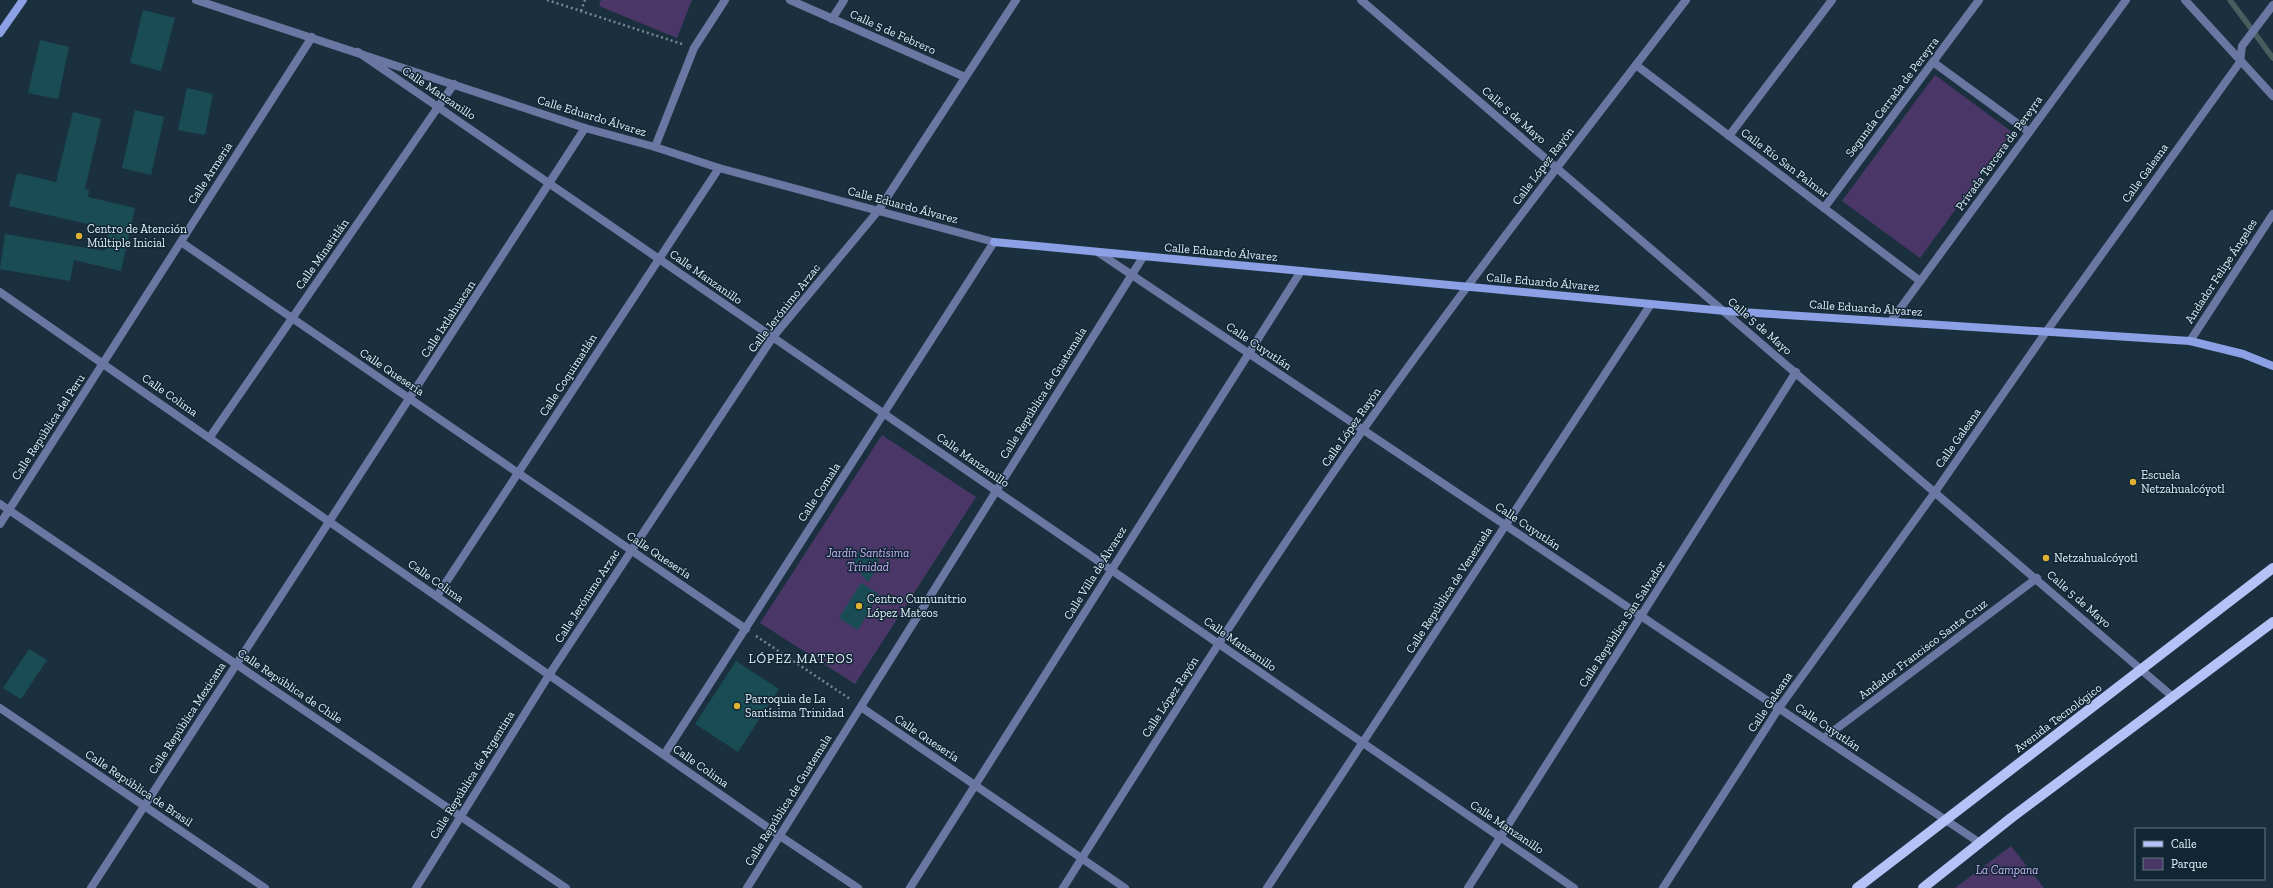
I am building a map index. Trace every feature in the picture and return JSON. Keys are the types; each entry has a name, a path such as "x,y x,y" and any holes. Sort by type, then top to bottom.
{"main road":[{"name":"Avenida Tecnológico","path":"1857,888 2143,670 2273,568"},
{"path":"1923,888 2172,697 2273,622"}],"street":[{"path":"0,33 22,0"},
{"name":"Calle Eduardo Álvarez","path":"196,0 358,52 585,128 655,147 720,168 994,242 1725,311 2190,341 2243,354 2273,366"},
{"path":"655,147 694,48 725,0"},
{"name":"Calle 5 de Febrero","path":"790,0 965,77"},
{"path":"832,18 844,0"},
{"name":"Calle Jerónimo Arzac","path":"549,675 773,337 878,210 1016,0"},
{"name":"Calle 5 de Mayo","path":"1362,0 2037,578 2172,697"},
{"name":"Calle López Rayón","path":"1063,888 1219,644 1363,430 1466,287 1686,0"},
{"path":"1729,136 1832,0"},
{"name":"Segunda Cerrada de Pereyra","path":"1824,208 1979,0"},
{"name":"Privada Tercera de Pereyra","path":"1891,321 2126,0"},
{"path":"2185,0 2240,62 2273,96"},
{"name":"Calle Galeana","path":"1663,888 1779,708 1935,492 2046,332 2240,62 2242,46 2272,6"},
{"name":"Calle Armeria","path":"103,363 312,37"},
{"name":"Calle Manzanillo","path":"358,52 1574,888"},
{"path":"1933,62 2029,132"},
{"name":"Calle Río San Palmar","path":"1636,65 1920,281"},
{"name":"Calle Minatitlán","path":"210,437 454,84"},
{"name":"Calle Ixtlahuacan","path":"330,522 585,128"},
{"name":"Calle Coquimatlán","path":"437,596 720,168"},
{"name":"Andador Felipe Ángeles","path":"2190,341 2273,214"},
{"name":"Calle Quesería","path":"180,242 746,629"},
{"name":"Calle Comala","path":"664,755 994,242"},
{"name":"Calle Cuyutlán","path":"1099,253 1980,843"},
{"name":"Calle República de Guatemala","path":"747,888 1143,257"},
{"name":"Calle Villa de Álvarez","path":"910,888 1301,272"},
{"name":"Calle Colima","path":"0,292 780,836 858,888"},
{"name":"Calle República de Venezuela","path":"1267,888 1651,304"},
{"name":"Calle República del Peru","path":"0,524 103,363"},
{"name":"Calle República San Salvador","path":"1468,888 1796,372"},
{"name":"Calle República de Chile","path":"0,504 566,888"},
{"name":"Calle República Mexicana","path":"91,888 330,522"},
{"name":"Andador Francisco Santa Cruz","path":"1824,738 2037,578"},
{"name":"Calle República de Argentina","path":"416,888 549,675"},
{"name":"Calle Quesería","path":"861,707 1125,888"},
{"name":"Calle República de Brasil","path":"0,708 265,888"}],"path":[{"path":"547,0 694,48"},
{"path":"581,11 585,0"},
{"path":"746,629 861,707"}],"green space":[{"path":"601,0 692,0 677,38 599,6"},
{"path":"1935,75 2012,132 1920,258 1842,201"},
{"name":"Jardín Santísima Trinidad","path":"882,435 976,497 855,684 760,623"},
{"name":"La Campana","path":"2011,846 2044,888 1955,888"}],"building":[{"path":"143,10 175,18 161,71 130,63"},
{"path":"40,40 69,47 58,99 28,93"},
{"path":"187,88 213,94 205,135 178,130"},
{"path":"135,110 164,117 151,175 122,168"},
{"path":"73,112 101,119 85,189 89,190 88,197 135,208 121,271 74,260 70,281 0,269 5,234 105,251 109,229 9,206 17,173 56,182"},
{"path":"863,549 875,552 879,560 877,568 868,582 853,565 854,556"},
{"name":"Centro Cumunitrio López Mateos","path":"861,583 879,594 858,630 839,618"},
{"path":"29,649 47,660 21,699 3,688"},
{"name":"Parroquia de La Santísima Trinidad","path":"736,661 779,689 738,752 695,724"}],"waterway":[{"path":"2230,0 2273,58"}],"place":[{"name":"Centro de Atención Múltiple Inicial","path":"79,236"},
{"name":"Escuela Netzahualcóyotl","path":"2133,482"},
{"name":"Netzahualcóyotl","path":"2046,558"},
{"name":"Centro Cumunitrio López Mateos","path":"859,606"},
{"name":"Parroquia de La Santísima Trinidad","path":"737,706"}],"district":[{"name":"LÓPEZ MATEOS","path":"801,658"}]}
